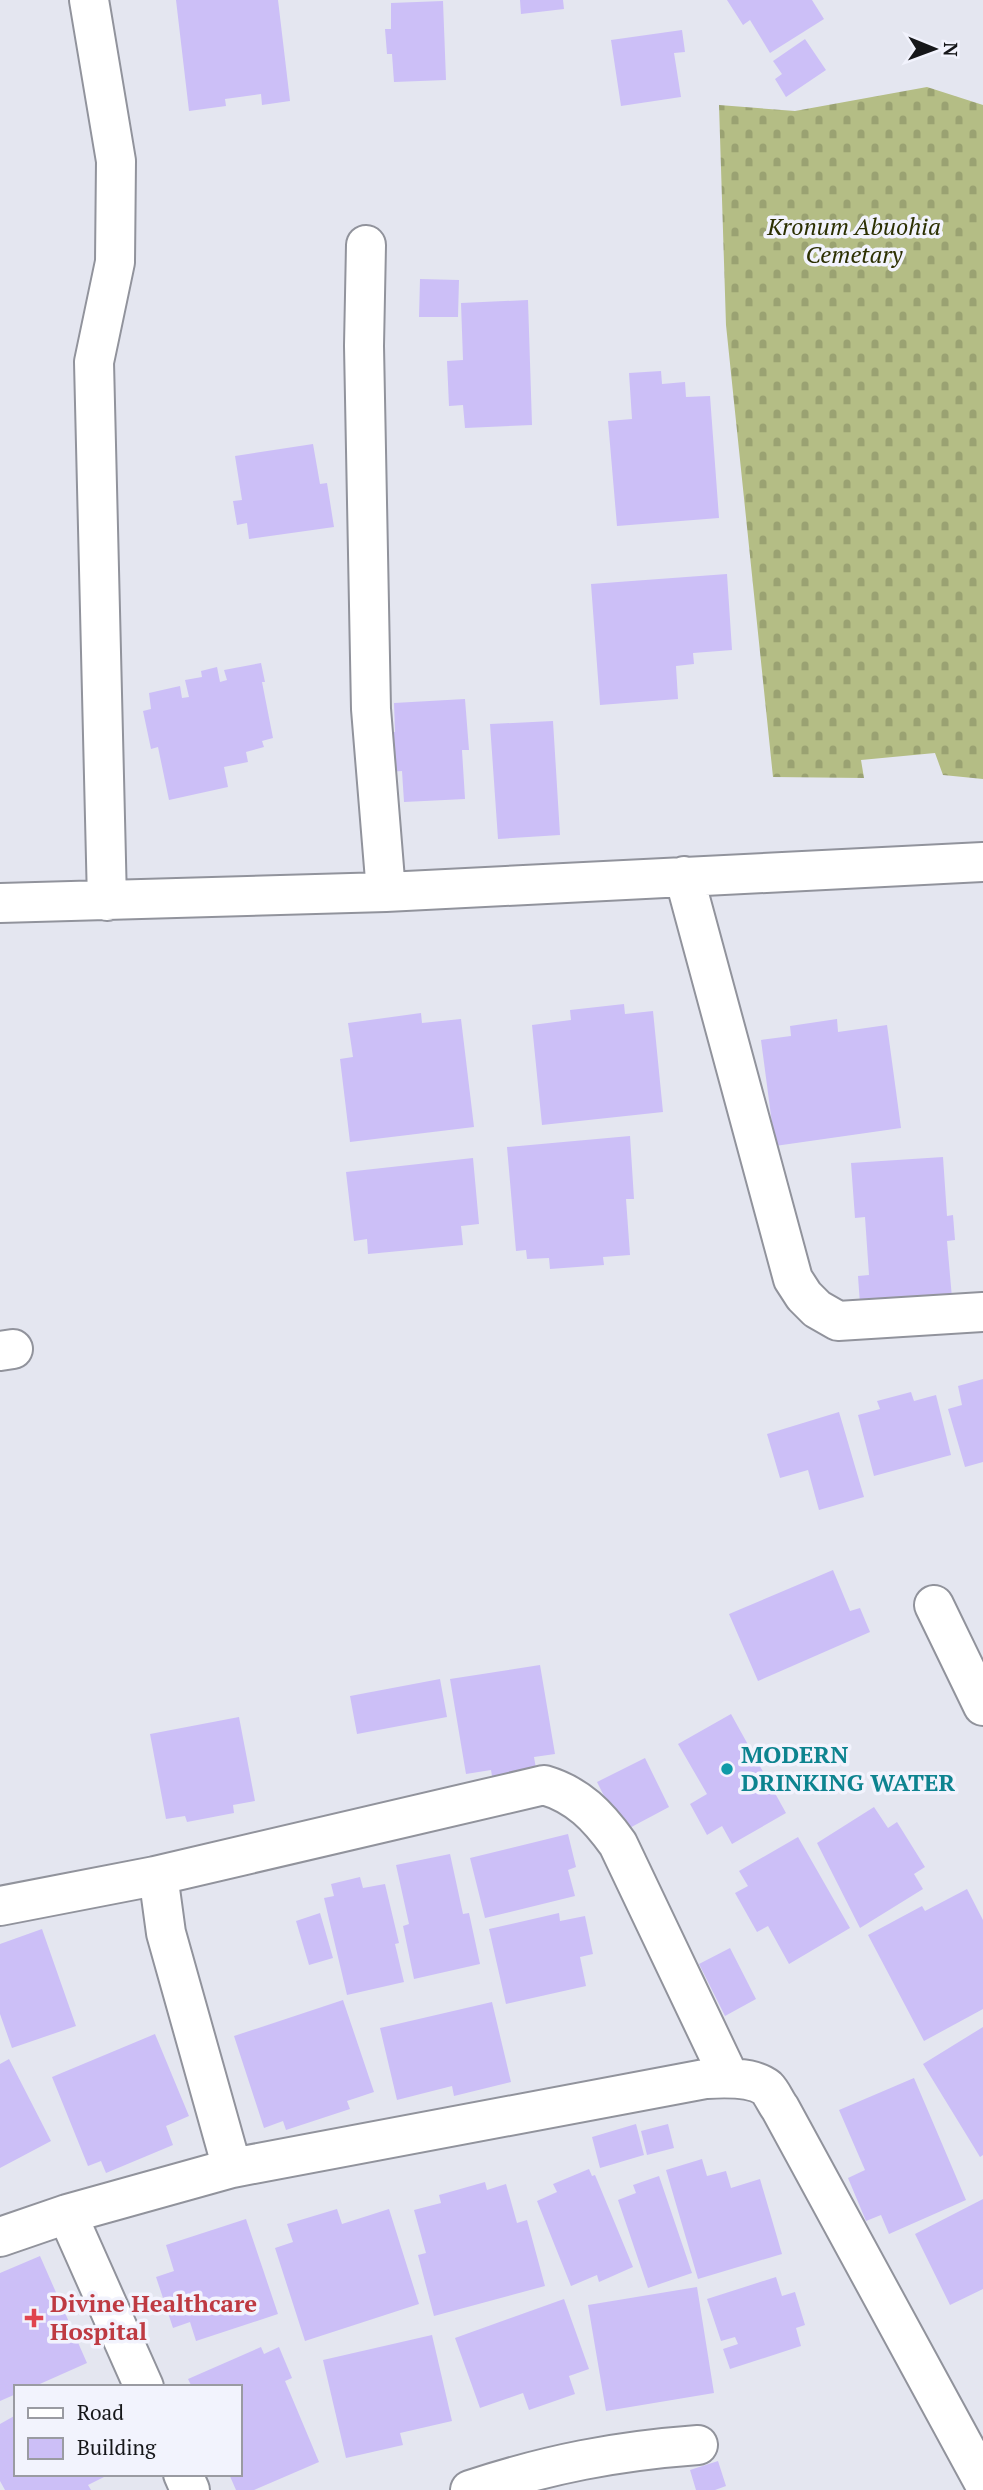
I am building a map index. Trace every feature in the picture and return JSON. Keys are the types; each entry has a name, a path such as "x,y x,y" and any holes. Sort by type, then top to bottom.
{"street":[{"path":"89,0 116,162 115,262 94,362 107,901"},
{"path":"366,245 364,346 371,709 386,892"},
{"path":"0,903 386,892 983,862"},
{"path":"684,876 793,1279 804,1296 817,1309 838,1321 983,1312"},
{"path":"934,1605 983,1706"},
{"path":"0,1906 155,1876 544,1785 560,1790 579,1801 599,1818 618,1844 729,2077"},
{"path":"155,1876 166,1933 232,2168"},
{"path":"0,2237 68,2214 232,2168 705,2079 729,2077 746,2080 767,2089 983,2481"},
{"path":"68,2214 143,2385"},
{"path":"470,2490 517,2474 583,2458 698,2445"}],"green space":[{"name":"Kronum Abuohia Cemetary","path":"927,87 983,105 983,779 943,775 935,753 861,760 864,778 773,777 726,325 719,105 795,111"}],"building":[{"path":"176,0 278,0 290,101 262,105 261,94 225,99 226,106 189,111"},
{"path":"520,0 563,0 564,9 521,14"},
{"path":"727,0 812,0 824,19 770,53 750,20 743,25"},
{"path":"443,1 446,80 394,82 392,54 387,54 385,29 391,29 391,3"},
{"path":"682,30 685,52 674,53 681,97 621,106 611,40"},
{"path":"805,39 826,70 786,97 775,79 782,74 773,61"},
{"path":"420,279 459,280 458,317 419,317"},
{"path":"528,300 532,425 465,428 463,405 449,406 447,361 463,360 461,303"},
{"path":"661,371 662,384 685,382 686,397 710,396 719,518 617,526 608,421 632,419 629,373"},
{"path":"313,444 320,484 327,483 334,527 249,539 247,523 237,525 233,501 242,500 235,456"},
{"path":"727,574 732,650 693,653 694,664 676,666 678,699 600,705 591,584"},
{"path":"261,663 273,738 262,741 264,747 246,752 248,762 224,767 228,787 169,800 158,747 151,749 143,711 151,709 149,693 180,686 182,698 189,697 185,680 202,677 201,671 217,667 220,682 227,680 224,670"},
{"path":"465,699 469,750 462,750 465,799 404,802 402,771 387,772 385,732 395,732 394,703"},
{"path":"553,721 560,835 498,839 490,724"},
{"path":"624,1004 625,1014 653,1011 663,1112 542,1125 532,1025 571,1020 570,1010"},
{"path":"421,1013 422,1023 461,1019 474,1127 350,1142 340,1059 353,1057 348,1023"},
{"path":"837,1019 838,1032 887,1025 901,1128 775,1146 761,1040 791,1036 790,1026"},
{"path":"630,1136 634,1199 626,1199 630,1255 603,1257 604,1265 550,1269 549,1258 527,1259 526,1250 516,1251 507,1147"},
{"path":"943,1157 947,1216 953,1215 955,1240 947,1241 952,1298 860,1304 858,1276 869,1275 865,1217 855,1218 851,1163"},
{"path":"473,1158 479,1224 461,1226 463,1245 368,1254 367,1239 354,1241 346,1172"},
{"path":"983,1379 983,1462 965,1467 948,1409 962,1405 958,1386"},
{"path":"911,1392 914,1401 936,1395 951,1455 874,1476 858,1415 880,1409 877,1401"},
{"path":"839,1412 864,1497 819,1510 808,1470 780,1478 767,1434"},
{"path":"833,1570 850,1611 860,1608 870,1632 758,1681 729,1614"},
{"path":"540,1665 555,1754 534,1757 537,1774 493,1782 491,1770 466,1774 450,1679"},
{"path":"440,1679 447,1717 357,1734 350,1696"},
{"name":"MODERN DRINKING WATER","path":"731,1714 786,1813 732,1844 722,1826 707,1835 690,1804 707,1794 678,1744"},
{"path":"239,1717 255,1801 233,1805 234,1813 187,1822 185,1816 166,1819 150,1734"},
{"path":"645,1758 669,1807 622,1832 597,1782"},
{"path":"874,1807 888,1828 897,1822 925,1867 914,1874 923,1889 860,1928 817,1843"},
{"path":"568,1834 576,1867 568,1870 575,1896 485,1918 470,1858"},
{"path":"798,1837 850,1928 789,1964 768,1926 757,1932 735,1893 748,1886 739,1871"},
{"path":"450,1854 463,1914 469,1913 480,1964 414,1979 403,1926 409,1924 396,1865"},
{"path":"360,1877 363,1888 385,1884 399,1943 395,1944 404,1982 347,1995 324,1898 334,1896 331,1884"},
{"path":"967,1889 983,1920 983,2009 924,2041 868,1935 922,1906 925,1911"},
{"path":"320,1913 333,1958 309,1965 296,1921"},
{"path":"559,1913 560,1921 585,1916 593,1954 580,1957 586,1986 506,2004 489,1929"},
{"path":"42,1929 76,2026 12,2048 0,2014 0,1944"},
{"path":"730,1948 756,1999 725,2016 699,1964"},
{"path":"343,2000 374,2092 347,2101 350,2109 286,2130 283,2121 264,2128 234,2036"},
{"path":"492,2002 511,2082 454,2096 452,2086 397,2100 380,2028"},
{"path":"983,2027 983,2155 980,2157 923,2064"},
{"path":"155,2034 189,2116 166,2126 173,2145 106,2173 101,2161 88,2166 52,2077"},
{"path":"9,2059 51,2141 0,2168 0,2064"},
{"path":"914,2078 966,2200 889,2234 881,2215 866,2221 848,2178 865,2170 839,2110"},
{"path":"636,2124 644,2155 600,2168 592,2137"},
{"path":"668,2124 674,2148 647,2155 641,2131"},
{"path":"702,2159 707,2176 726,2171 731,2188 760,2179 782,2254 698,2279 666,2170"},
{"path":"589,2169 592,2176 595,2175 633,2267 599,2282 597,2275 571,2286 537,2201 557,2192 553,2184"},
{"path":"659,2176 692,2273 648,2288 618,2200 636,2193 633,2185"},
{"path":"485,2182 487,2190 506,2184 517,2223 527,2220 545,2286 434,2316 418,2255 426,2253 414,2210 441,2203 439,2195"},
{"path":"983,2199 983,2289 950,2305 915,2234"},
{"path":"337,2209 342,2224 389,2209 419,2304 305,2341 275,2248 293,2242 287,2224"},
{"path":"246,2219 278,2314 196,2341 190,2322 173,2328 156,2277 174,2271 166,2245"},
{"name":"Divine Healthcare Hospital","path":"40,2256 87,2363 38,2385 14,2385 14,2395 0,2401 0,2273"},
{"path":"776,2277 782,2296 795,2292 805,2325 796,2328 801,2346 730,2369 723,2349 738,2344 735,2337 721,2341 707,2299"},
{"path":"697,2287 714,2393 606,2411 588,2305"},
{"path":"564,2299 589,2369 569,2376 575,2394 529,2410 523,2393 480,2408 455,2338"},
{"path":"432,2335 452,2421 400,2433 403,2445 346,2458 323,2360"},
{"path":"261,2347 264,2354 279,2347 292,2378 285,2381 319,2462 254,2490 236,2490 230,2476 242,2476 242,2385 191,2385 188,2379"},
{"path":"14,2416 14,2476 104,2477 88,2485 91,2490 5,2490 0,2481 0,2424"},
{"path":"718,2461 726,2486 715,2490 696,2490 690,2470"}],"place":[{"name":"MODERN DRINKING WATER","path":"727,1769"},
{"name":"Divine Healthcare Hospital","path":"34,2318"}]}
